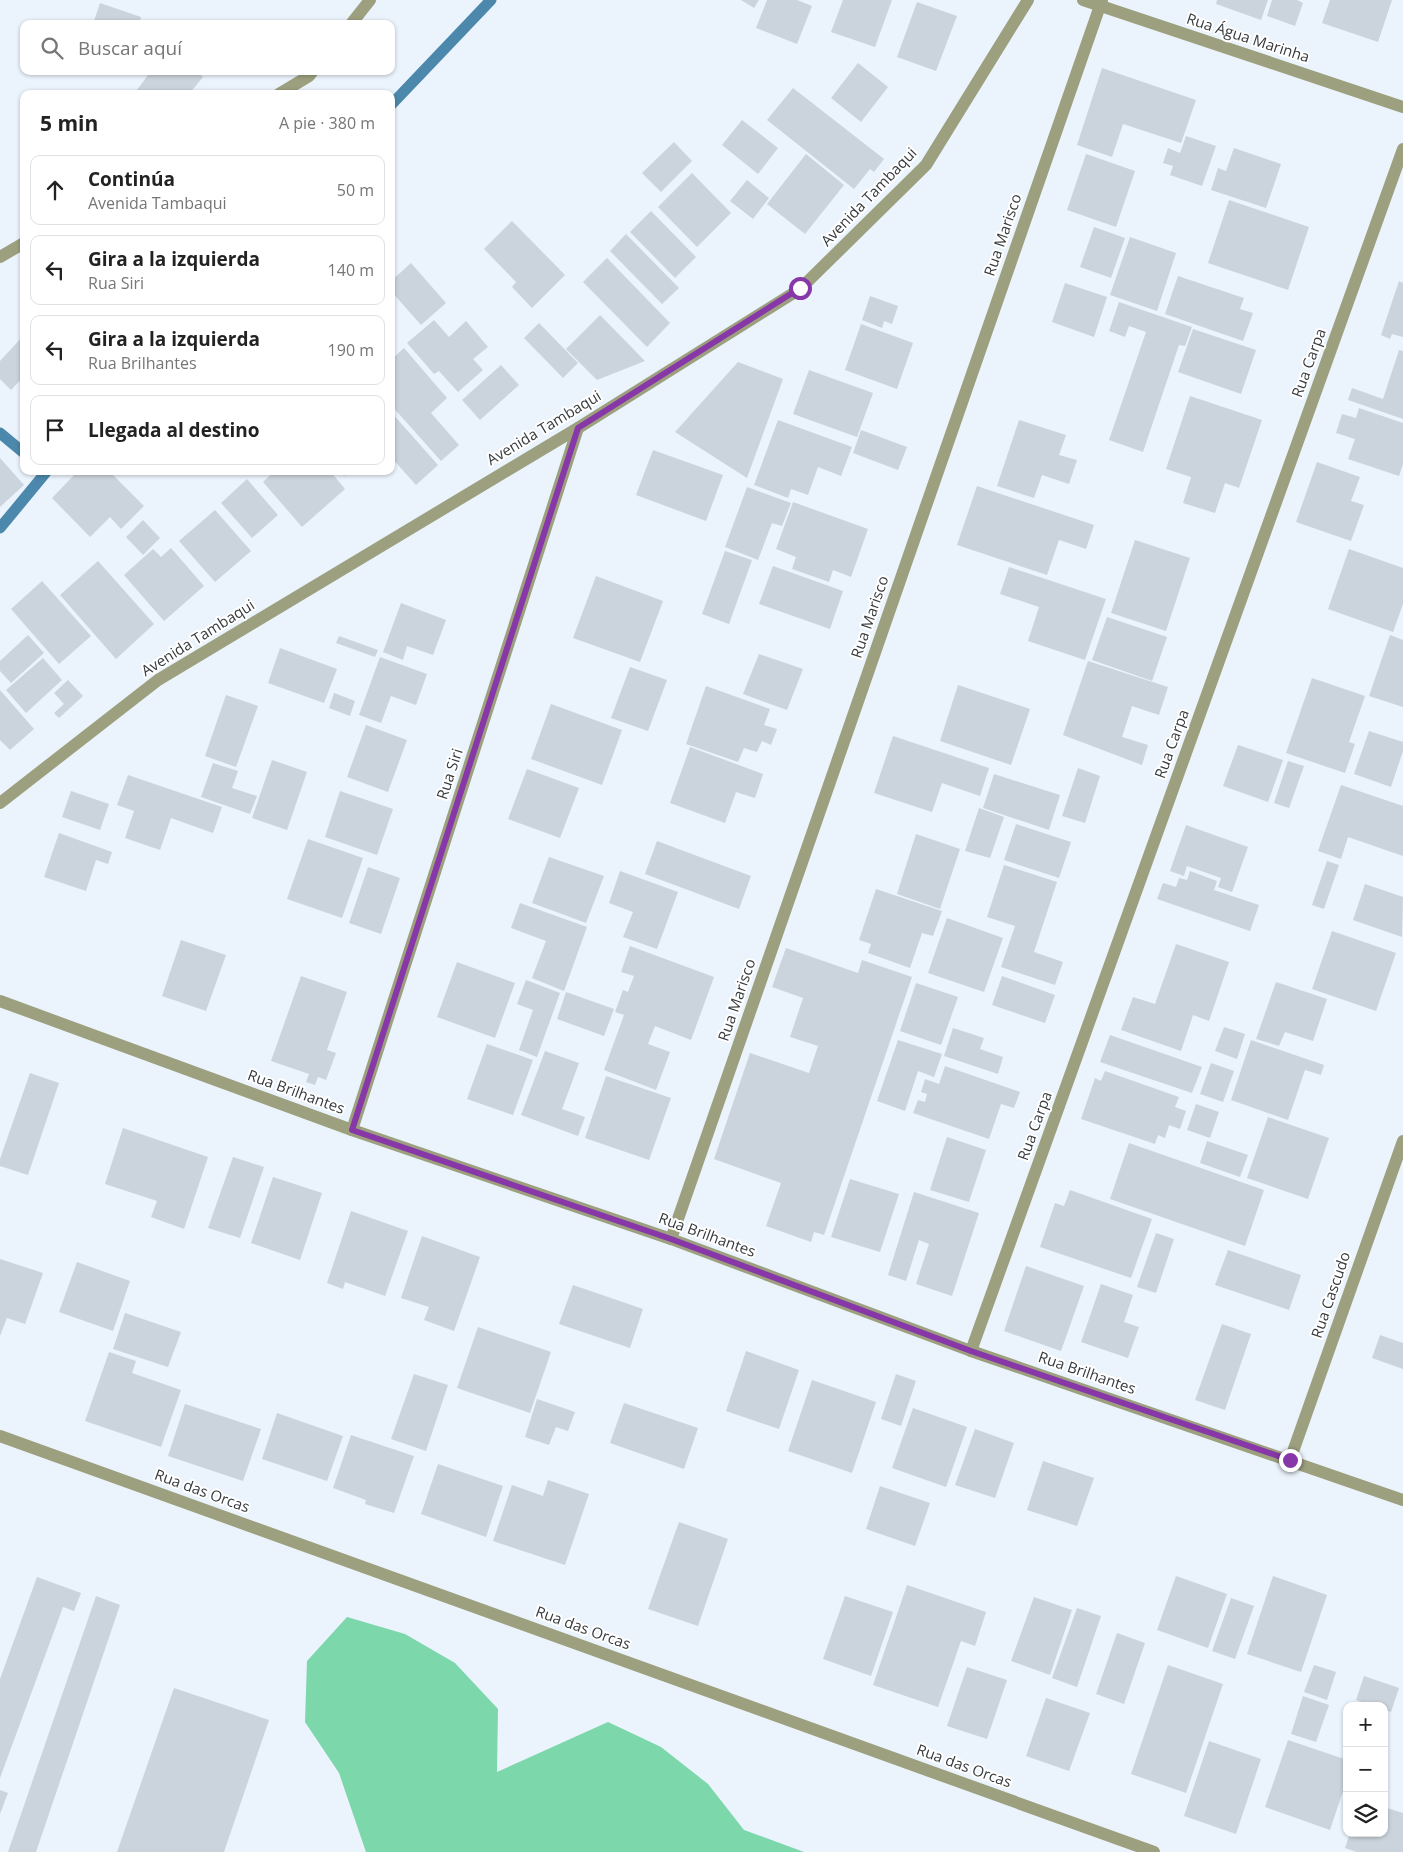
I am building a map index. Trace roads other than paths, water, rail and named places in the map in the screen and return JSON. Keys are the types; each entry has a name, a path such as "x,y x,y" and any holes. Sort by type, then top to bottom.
{"street":[{"path":"354,20 370,0"},
{"name":"Avenida Tambaqui","path":"0,803 158,680 578,428 800,288 926,165 1028,0"},
{"name":"Rua Água Marinha","path":"1083,0 1101,3 1403,107"},
{"name":"Rua Marisco","path":"671,1239 1101,3"},
{"path":"286,90 311,75"},
{"name":"Rua Carpa","path":"971,1351 1403,149"},
{"path":"0,257 20,245"},
{"name":"Rua Siri","path":"352,1130 578,428"},
{"name":"Rua Brilhantes","path":"0,1001 352,1130 671,1239 971,1351 1403,1500"},
{"name":"Rua Cascudo","path":"1290,1460 1403,1140"},
{"name":"Rua das Orcas","path":"0,1436 1154,1852"}],"waterway":[{"path":"395,101 491,0"},
{"path":"0,433 20,450"},
{"path":"0,528 44,475"}]}
